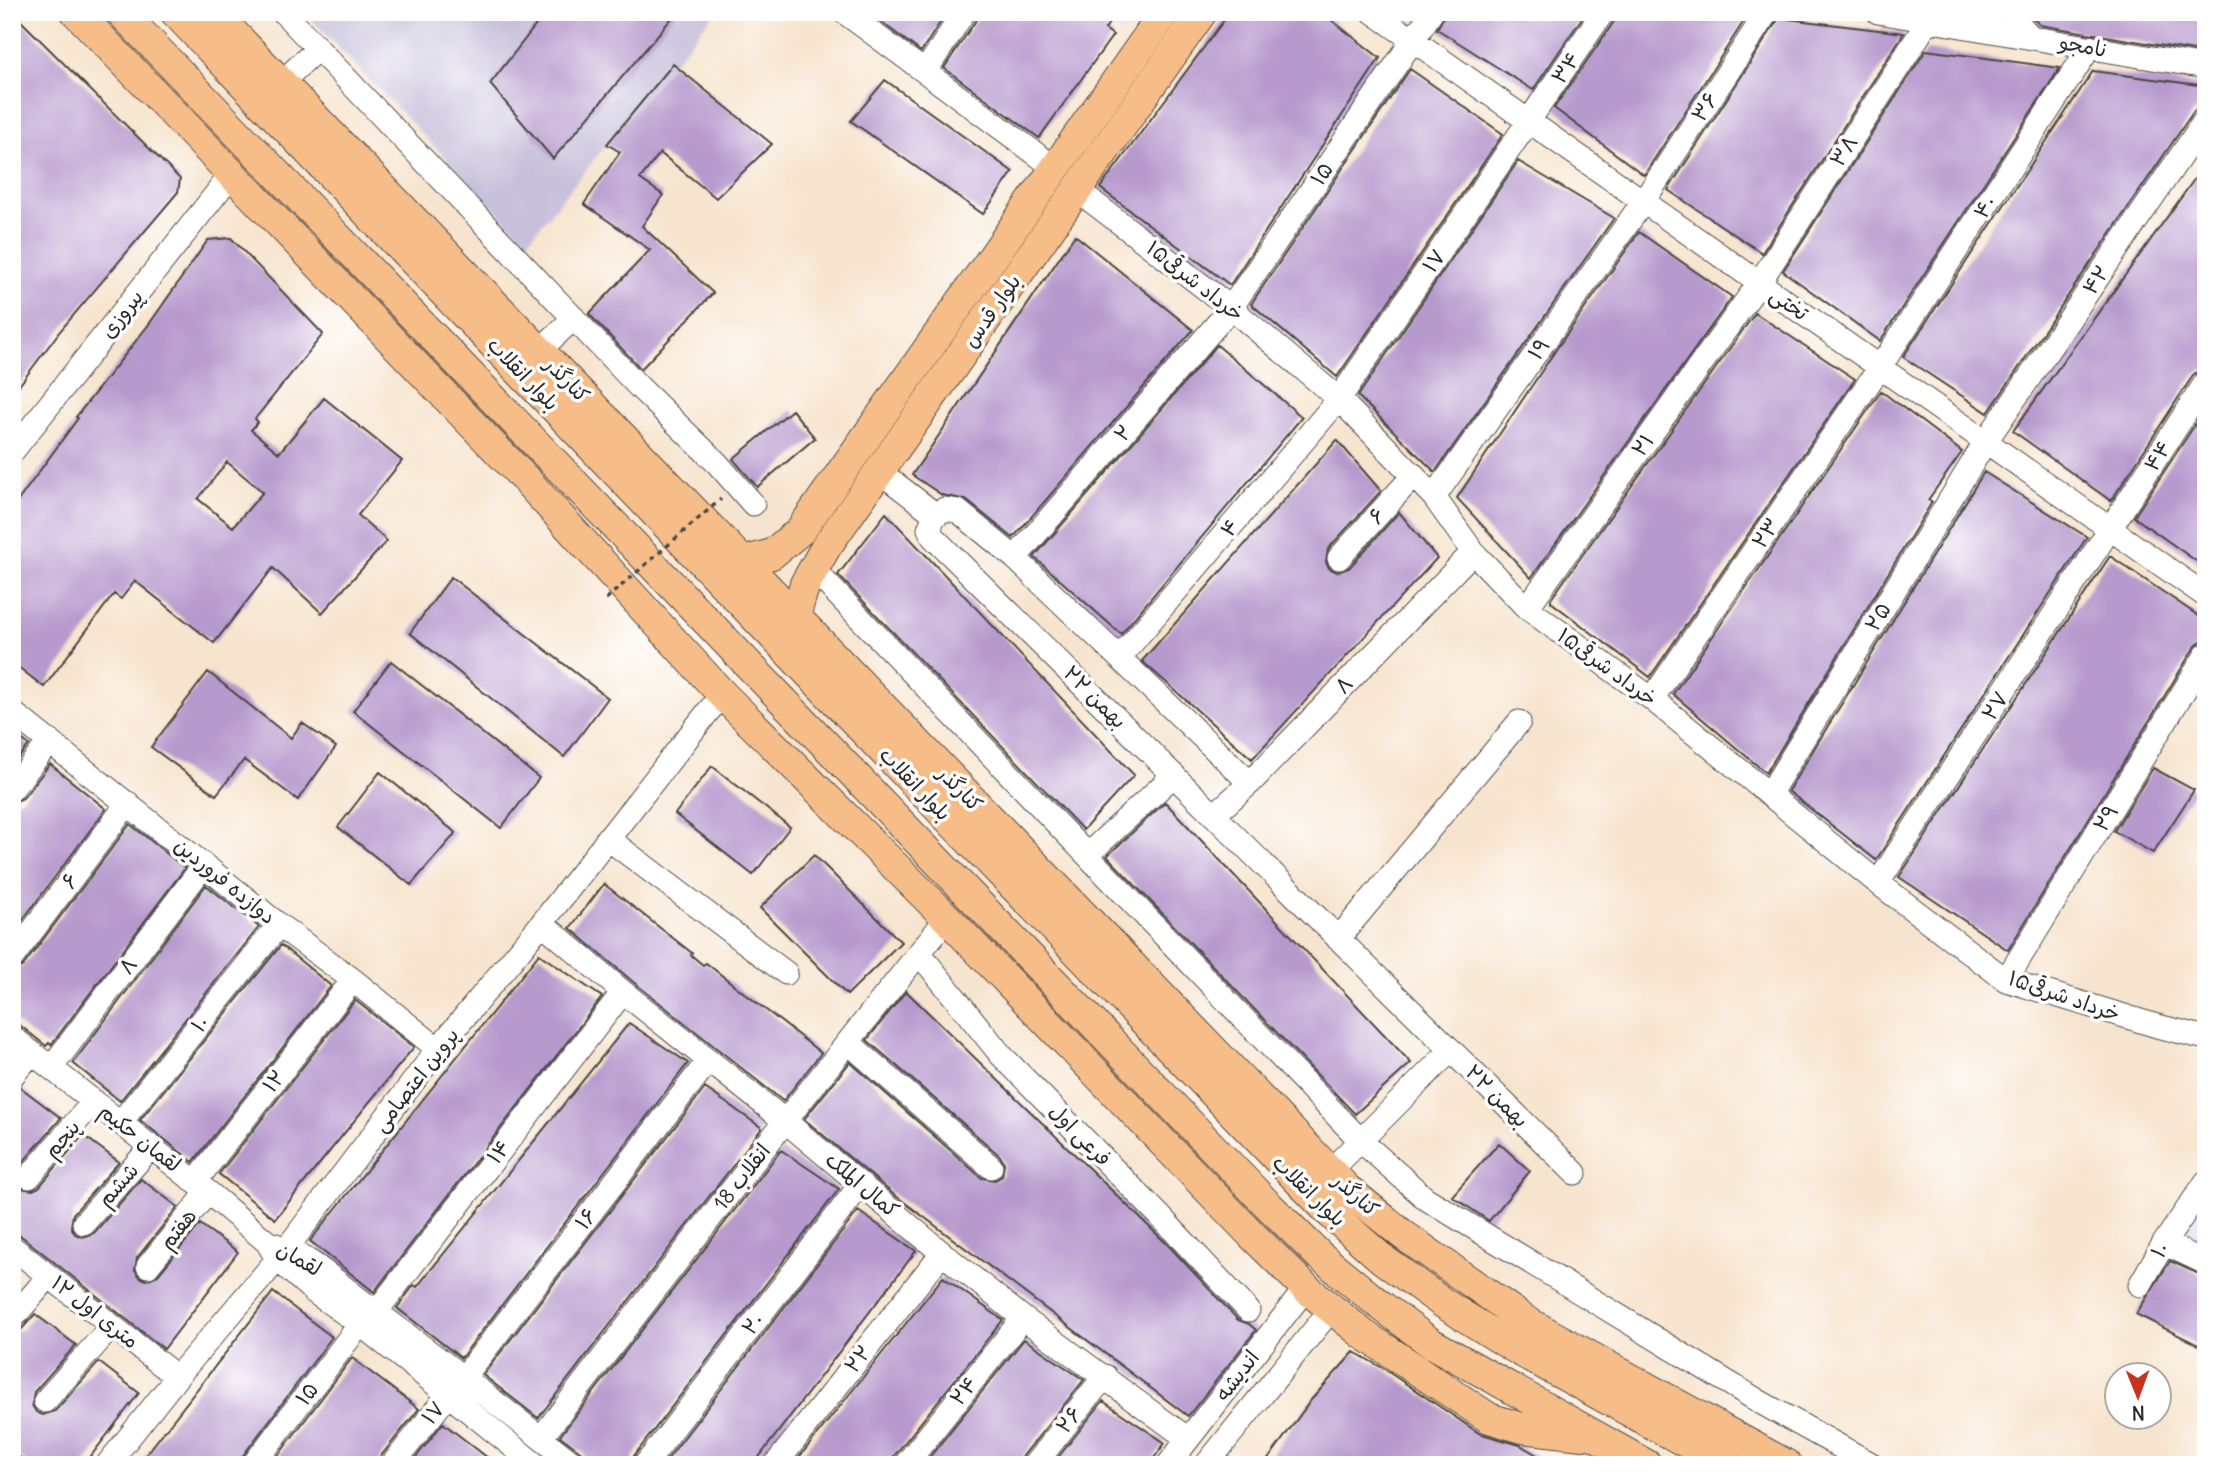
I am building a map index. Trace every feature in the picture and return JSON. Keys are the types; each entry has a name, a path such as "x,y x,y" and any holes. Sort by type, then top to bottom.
{"main road":[{"path":"76,12 527,481 722,694 947,918 1242,1225 1298,1298 1324,1318 1386,1350 1489,1418 1522,1428 1596,1436"},
{"name":"بلوار انقلاب","path":"175,12 262,76 948,798 1151,1029 1329,1212 1382,1259 1443,1303 1518,1350 1727,1465"},
{"name":"کنارگذر","path":"213,12 262,76 539,351 588,422 743,562 795,616 948,798 1347,1189 1402,1234 1526,1321 1787,1465"},
{"name":"بلوار قدس","path":"743,562 772,554 800,531 1165,12"},
{"name":"بلوار قدس","path":"795,616 805,584 813,569 1202,12"},
{"name":"بلوار انقلاب","path":"130,15 549,458 1319,1255 1431,1343 1647,1465"},
{"path":"855,453 880,472"},
{"path":"527,481 549,458"},
{"path":"1124,1055 1151,1029"}],"street":[{"path":"282,12 640,387 717,463 753,504"},
{"path":"844,12 1055,168"},
{"path":"925,72 964,12"},
{"name":"تختی","path":"1373,12 1529,124 2206,596"},
{"name":"۱۵","path":"1231,308 1432,12"},
{"name":"۳۴","path":"1529,124 1603,12"},
{"name":"۳۶","path":"1643,202 1767,12"},
{"name":"نامجو","path":"1878,12 2206,67"},
{"path":"2008,12 2031,37"},
{"name":"۳۸","path":"1759,283 1929,20"},
{"name":"۴۰","path":"1880,367 2090,47"},
{"path":"262,76 317,49"},
{"name":"۴۲","path":"1986,441 2206,119"},
{"name":"۱۷","path":"1339,399 1529,124"},
{"name":"پیروزی","path":"12,452 231,175"},
{"name":"۱۵خرداد شرقی","path":"1077,190 1231,308 1339,399 1415,475 1473,552 1527,608 1652,699 1878,883 2006,980 2157,1026 2206,1038"},
{"name":"۱۹","path":"1434,497 1643,202"},
{"name":"۲۱","path":"1527,608 1759,283"},
{"name":"۲","path":"1015,558 1231,308"},
{"path":"539,351 574,318"},
{"name":"۲۳","path":"1652,699 1880,367"},
{"name":"۴۴","path":"2111,529 2206,382"},
{"name":"۴","path":"1120,657 1339,399"},
{"name":"۲۵","path":"1770,793 1986,441"},
{"path":"880,472 936,515 944,509 958,511 1015,558 1250,783"},
{"name":"۶","path":"1339,558 1415,475"},
{"name":"۲۲ بهمن","path":"936,515 929,529 933,537 1575,1173"},
{"name":"۲۷","path":"1878,883 2111,529"},
{"name":"۸","path":"1214,815 1250,783 1473,552"},
{"path":"813,569 1360,1140 1424,1198 1760,1402 1873,1465"},
{"name":"۲۹","path":"2006,980 2206,655"},
{"name":"پروین اعتصامی","path":"107,1465 722,694"},
{"name":"دوازده فروردین","path":"12,712 438,1049"},
{"path":"1338,939 1520,722"},
{"path":"12,789 50,741"},
{"path":"1087,855 1174,775"},
{"name":"۶","path":"12,958 128,803"},
{"path":"607,838 786,973"},
{"name":"۸","path":"51,1068 204,865"},
{"name":"انقلاب 18","path":"541,1438 785,1121 947,918"},
{"name":"کمال الملک","path":"542,923 1023,1318 1188,1438"},
{"name":"۱۰","path":"120,1123 279,925"},
{"name":"فرعی اول","path":"919,953 1001,1055 1160,1216 1248,1310"},
{"name":"۱۲","path":"202,1187 353,980"},
{"name":"۱۴","path":"368,1318 623,992"},
{"name":"لقمان حکیم","path":"12,1037 202,1187 277,1250"},
{"path":"849,1043 992,1167"},
{"path":"1329,1171 1451,1050"},
{"path":"12,1076 32,1053"},
{"name":"۱۶","path":"464,1377 708,1061"},
{"name":"پنجم","path":"29,1177 94,1101"},
{"name":"ششم","path":"84,1223 151,1147"},
{"name":"۱۰","path":"2140,1285 2164,1243 2206,1182"},
{"name":"۲۰","path":"645,1465 861,1184"},
{"name":"هفتم","path":"148,1266 202,1187"},
{"path":"2164,1243 2206,1263"},
{"name":"۱۲ متری اول","path":"12,1247 177,1377"},
{"name":"لقمان","path":"277,1250 368,1318 464,1377 575,1465"},
{"name":"۲۲","path":"775,1465 942,1253"},
{"path":"12,1320 49,1276"},
{"name":"اندیشه","path":"1168,1465 1298,1298"},
{"name":"۱۵","path":"253,1465 368,1318"},
{"name":"لقمان","path":"368,1318 448,1395 527,1462"},
{"name":"۲۴","path":"905,1465 1023,1318"},
{"name":"اندیشه","path":"1206,1465 1324,1318"},
{"path":"45,1401 112,1326"},
{"name":"۲۶","path":"1034,1465 1105,1376"},
{"name":"۱۷","path":"392,1465 448,1395"}],"path":[{"path":"606,599 721,499"}],"shaded area":[{"path":"304,12 715,12 527,242"},
{"path":"1090,12 1137,12 1123,34"},
{"path":"2206,1195 2206,1250 2181,1235"}],"building":[{"path":"12,12 180,179 178,192 60,331 12,395"},
{"path":"546,12 677,12 553,159 490,84"},
{"path":"868,12 947,12 921,52"},
{"path":"978,12 1116,12 1105,29 1113,35 1039,138 944,68 976,20"},
{"path":"1230,12 1321,12 1380,58 1230,285 1100,188"},
{"path":"1446,12 1586,12 1533,90 1437,29"},
{"path":"1617,12 1748,15 1644,175 1554,108 1615,20"},
{"path":"2027,12 2206,12 2206,53 2040,25"},
{"path":"1779,18 1904,33 1762,253 1668,190"},
{"path":"1926,50 2060,68 1880,341 1783,271"},
{"path":"673,64 772,144 716,198 660,153 640,179 663,195 642,226 713,293 641,369 589,314 650,250 584,204 620,152 607,144"},
{"path":"1410,69 1503,134 1337,377 1251,304"},
{"path":"2093,71 2206,86 2206,102 2194,111 1988,413 1903,357"},
{"path":"885,80 1013,172 983,214 851,121"},
{"path":"1518,161 1614,218 1435,472 1358,396"},
{"path":"2206,163 2206,368 2194,374 2111,501 2013,431"},
{"path":"1639,232 1732,297 1531,578 1457,498 1557,348"},
{"path":"1075,235 1193,330 1013,538 966,500 942,495 912,475"},
{"path":"231,238 323,334 255,419 258,422 251,430 279,453 324,398 402,461 358,515 387,541 322,613 273,568 214,643 135,581 121,599 114,594 44,687 12,662 12,509 78,418 76,417 150,323 208,240","holes":["227,462 263,492 233,527 198,499"]},
{"path":"1755,313 1855,379 1650,677 1551,602 1551,599"},
{"path":"1217,345 1302,417 1121,634 1034,557"},
{"path":"1881,391 1962,452 1928,500 1932,502 1766,773 1673,694"},
{"path":"2206,408 2206,568 2134,517"},
{"path":"792,410 815,438 757,487 733,459"},
{"path":"1337,440 1381,491 1328,549 1326,562 1329,568 1337,572 1349,568 1399,512 1437,558 1252,759 1142,661"},
{"path":"1984,472 2087,537 1876,860 1788,791"},
{"path":"886,513 1134,775 1083,830 838,575"},
{"path":"2110,556 2206,621 2206,636 2194,648 2008,950 1899,877"},
{"path":"451,577 608,698 564,757 410,633"},
{"path":"391,661 539,778 501,828 353,711"},
{"path":"208,672 291,738 302,723 336,747 298,800 244,760 216,795 151,747"},
{"path":"12,731 29,745 12,766"},
{"path":"50,764 106,809 12,934 12,803 23,798"},
{"path":"712,766 790,827 753,875 675,814"},
{"path":"2153,768 2194,790 2153,853 2114,831"},
{"path":"380,772 456,833 411,885 338,827"},
{"path":"1165,802 1411,1063 1355,1114 1107,856"},
{"path":"130,824 185,868 51,1045 49,1043 46,1046 12,1019 12,972 23,966"},
{"path":"814,855 901,942 847,995 760,908"},
{"path":"604,884 692,953 703,965 706,963 821,1053 783,1101 570,928"},
{"path":"206,885 259,927 120,1101 73,1063"},
{"path":"281,945 331,986 193,1162 140,1120"},
{"path":"539,954 602,997 374,1292 310,1241"},
{"path":"906,991 1168,1245 1238,1320 1256,1330 1188,1416 892,1193 804,1119 850,1062 982,1178 995,1180 1002,1176 1004,1163 1000,1156 867,1040"},
{"path":"355,1000 414,1047 275,1219 219,1174"},
{"path":"629,1023 688,1063 461,1358 397,1308 414,1285 417,1287"},
{"path":"20,1087 61,1118 18,1168 16,1181 20,1188 33,1190 39,1187 83,1135 119,1162 73,1214 71,1227 75,1234 82,1237 94,1233 141,1179 178,1207 137,1258 135,1270 140,1277 146,1280 158,1275 200,1224 238,1252 164,1349 21,1236 12,1233 12,1090"},
{"path":"705,1088 762,1128 538,1418 483,1375"},
{"path":"1499,1143 1530,1171 1489,1221 1452,1196"},
{"path":"781,1150 839,1189 634,1456 631,1465 589,1465 584,1454 560,1436"},
{"path":"858,1211 916,1251 753,1465 663,1465"},
{"path":"2170,1261 2206,1277 2206,1349 2136,1314"},
{"path":"943,1277 1003,1320 894,1456 891,1465 793,1465"},
{"path":"273,1292 332,1337 242,1457 239,1465 138,1465"},
{"path":"35,1314 76,1345 34,1392 32,1405 36,1412 43,1415 55,1411 99,1362 139,1393 84,1465 30,1465 12,1451 12,1333 22,1329"},
{"path":"1024,1339 1084,1380 1023,1456 1020,1465 923,1465"},
{"path":"1354,1352 1479,1433 1520,1445 1554,1465 1264,1465 1311,1400"},
{"path":"352,1358 419,1409 381,1456 378,1465 271,1465"},
{"path":"1103,1401 1165,1443 1149,1465 1052,1465"},
{"path":"443,1423 497,1465 410,1465"}]}
